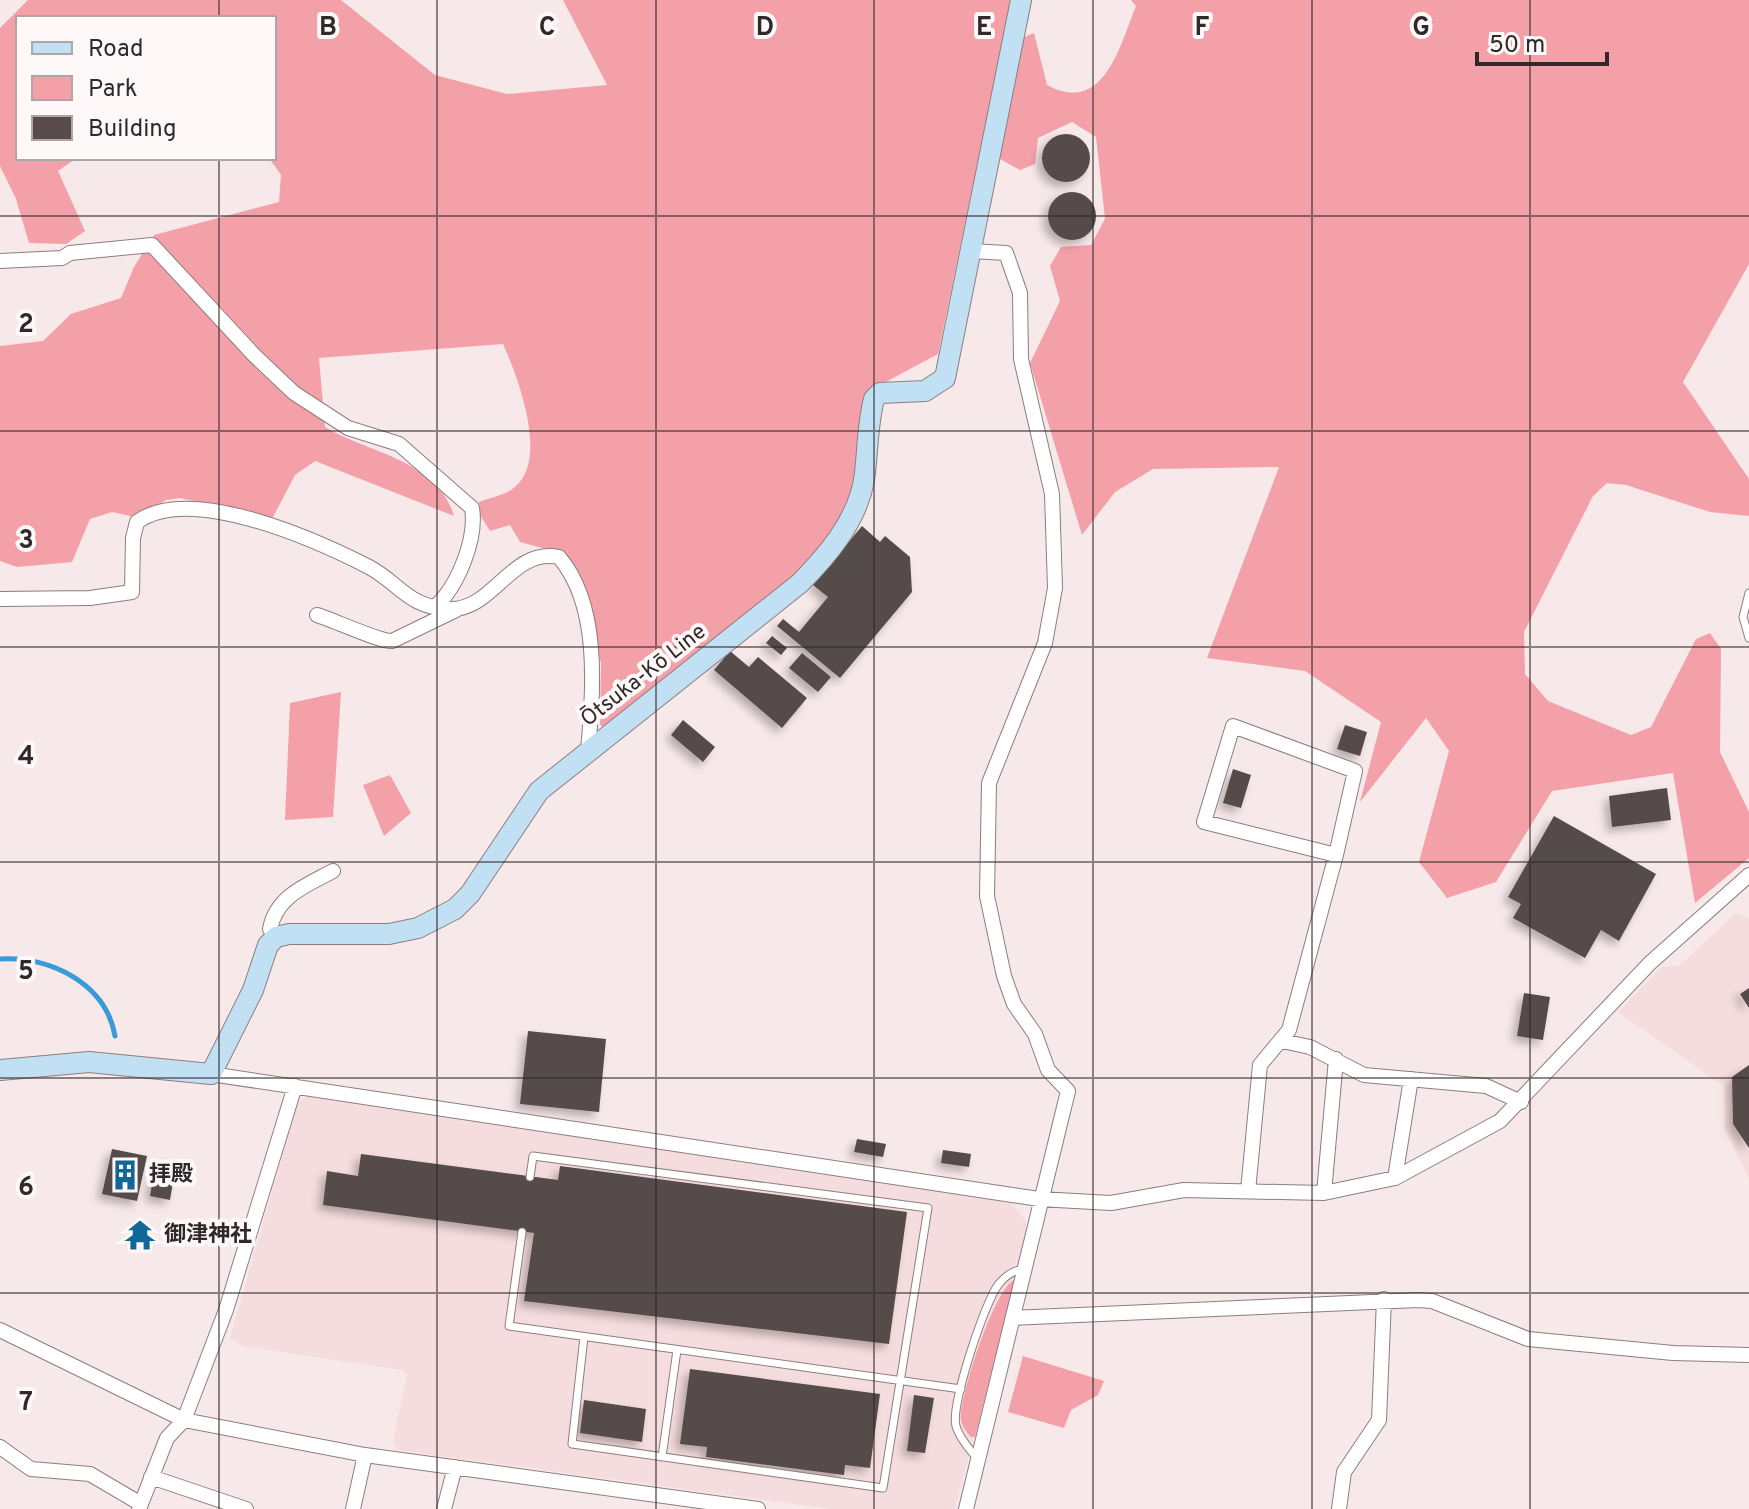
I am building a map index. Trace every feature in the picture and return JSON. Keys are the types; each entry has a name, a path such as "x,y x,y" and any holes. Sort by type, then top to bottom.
{"main road":[{"name":"Ōtsuka-Kō Line","path":"276,937 289,934 389,934 439,919 470,894 539,791 799,584 840,537 864,483 874,399 880,393 925,391 945,378 1021,0"},
{"path":"0,1070 89,1062 211,1074 253,990 268,945 276,937"}],"street":[{"path":"0,261 62,258 70,253 152,245 254,355 294,393 348,428 399,444 472,508 471,538 448,595 435,607"},
{"path":"966,1509 1039,1199 1068,1091 1048,1070 1035,1034 1014,1004 1004,976 987,896 989,783 1045,643 1055,588 1056,539 1049,480 1021,359 1020,293 1006,253 971,251"},
{"path":"0,599 90,598 132,592 133,538 137,522 163,510 219,510 265,523 372,569 416,603 460,608"},
{"path":"317,615 365,631 383,642 392,641 476,601 526,559 543,553 559,557 575,583 594,668 588,751"},
{"path":"1248,1191 1260,1065 1289,1030 1336,855 1355,771 1233,726 1204,822 1336,855"},
{"path":"276,937 270,929 277,908 294,892 333,871"},
{"path":"211,1074 1039,1199 1111,1203 1165,1192 1324,1193 1395,1178 1500,1121 1650,963 1749,875"},
{"path":"1282,1041 1310,1047 1364,1075 1486,1086 1521,1102"},
{"path":"1324,1193 1336,1059"},
{"path":"1395,1178 1411,1079"},
{"path":"0,1447 31,1469 90,1474 140,1506 167,1438 184,1420 226,1310 295,1086"},
{"path":"1013,1318 1384,1299 1432,1301 1528,1339 1673,1353 1749,1355"},
{"path":"1339,1509 1344,1472 1379,1420 1384,1299"},
{"path":"0,1330 184,1420 365,1455 758,1509"},
{"path":"353,1509 365,1455"},
{"path":"444,1509 455,1467"},
{"path":"151,1477 246,1509"}],"lane":[{"path":"1749,593 1743,617 1749,638"},
{"path":"530,1177 533,1156 928,1208 883,1488 572,1444 584,1337"},
{"path":"522,1232 509,1326 961,1389"},
{"path":"978,1460 956,1426 969,1353 998,1285 1015,1270 1024,1269"},
{"path":"662,1457 677,1350"}],"shaded area":[{"path":"1736,913 1749,918 1749,1179 1725,1128 1725,1087 1618,1012 1662,967 1679,966"},
{"path":"308,1096 1009,1201 1026,1221 1026,1233 955,1509 831,1509 397,1450 393,1440 407,1375 402,1370 242,1346 230,1338 298,1101"}],"green space":[{"path":"28,0 341,0 435,75 507,94 607,85 563,0 1011,0 938,354 880,385 854,484 833,533 789,581 604,727 600,725 601,663 571,561 557,552 520,542 510,525 490,531 480,515 479,502 515,487 525,474 530,457 530,438 522,396 503,344 319,358 325,427 417,470 446,497 454,516 315,461 295,475 272,519 180,498 166,500 139,518 112,512 90,519 72,562 17,567 0,561 0,346 43,341 71,314 121,298 134,267 154,235 279,202 281,175 270,160 276,160 276,16 16,16 16,160 74,160 58,171 85,231 66,244 29,243 16,199 0,166 0,28"},
{"path":"1131,0 1749,0 1749,264 1683,382 1749,479 1749,516 1710,512 1626,485 1607,483 1593,496 1524,632 1525,674 1548,701 1631,735 1651,727 1696,639 1710,633 1721,649 1720,752 1749,812 1749,858 1695,903 1673,773 1552,791 1496,882 1447,898 1419,862 1449,751 1426,718 1360,802 1381,722 1305,671 1207,658 1279,467 1153,469 1115,492 1082,535 1030,363 1060,301 1050,266 1061,247 1091,245 1105,219 1096,137 1072,122 1038,138 1035,164 1020,170 1000,159 1022,38 1034,33 1047,85 1067,92 1083,91 1096,84 1116,56 1136,6"},
{"path":"341,692 333,817 285,820 290,703"},
{"path":"390,775 411,813 384,836 363,785"},
{"path":"1015,1279 975,1437 971,1437 961,1418 967,1385 989,1320 998,1301"},
{"path":"1023,1356 1104,1381 1098,1395 1071,1410 1064,1428 1008,1412"}],"building":[{"path":"1066,134 1083,141 1090,158 1083,175 1066,182 1049,175 1042,158 1049,141"},
{"path":"1072,192 1089,199 1096,216 1089,233 1072,240 1055,233 1048,216 1055,199"},
{"path":"862,526 880,542 885,536 910,557 912,592 840,678 777,626 783,619 799,632 828,597 813,585"},
{"path":"772,636 787,648 781,655 766,643"},
{"path":"730,651 749,667 758,657 807,698 782,728 714,670"},
{"path":"802,653 831,677 818,692 789,668"},
{"path":"683,720 715,747 703,762 671,735"},
{"path":"1345,725 1367,732 1360,756 1337,749"},
{"path":"1233,769 1251,775 1241,808 1223,803"},
{"path":"1667,788 1671,820 1612,827 1609,796"},
{"path":"1554,816 1656,874 1619,941 1601,930 1585,958 1513,918 1521,904 1508,897"},
{"path":"1749,988 1749,1008 1740,994"},
{"path":"1524,993 1550,997 1543,1040 1517,1036"},
{"path":"528,1031 606,1039 599,1112 520,1104"},
{"path":"1749,1065 1749,1148 1733,1124 1732,1077"},
{"path":"857,1139 886,1144 883,1157 854,1152"},
{"name":"拝殿","path":"112,1149 147,1156 137,1201 102,1194"},
{"path":"943,1150 971,1154 969,1167 941,1163"},
{"path":"361,1154 558,1180 560,1166 907,1212 889,1344 524,1301 534,1233 323,1205 327,1171 358,1176"},
{"path":"155,1167 175,1170 170,1200 150,1196"},
{"path":"690,1369 880,1394 870,1468 845,1465 844,1475 706,1457 707,1447 680,1444"},
{"path":"914,1395 934,1398 925,1453 907,1451"},
{"path":"584,1400 646,1409 642,1442 580,1433"}],"waterway":[{"path":"0,959 38,962 73,977 100,1002 110,1018 115,1036"}],"place":[{"name":"拝殿","path":"125,1175"},
{"name":"御津神社","path":"140,1235"}]}
